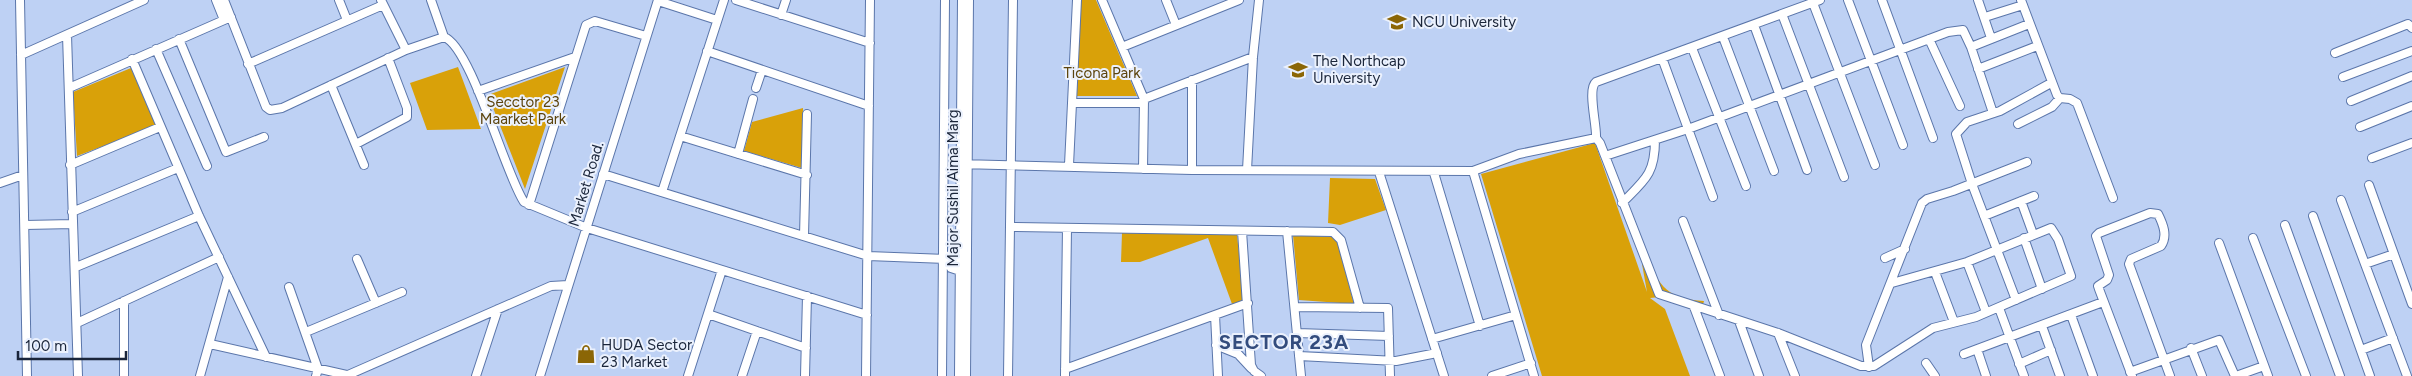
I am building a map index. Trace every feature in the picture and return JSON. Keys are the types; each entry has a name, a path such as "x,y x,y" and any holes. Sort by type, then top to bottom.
{"street":[{"path":"20,0 27,376"},
{"path":"21,54 144,0"},
{"path":"216,0 228,19 266,107 270,110 282,108 406,50 444,37"},
{"path":"224,0 228,19"},
{"path":"340,0 347,20"},
{"path":"431,0 444,37 453,43 478,91 521,198 529,205 587,228 867,315"},
{"path":"658,0 717,20"},
{"name":"Market Road.","path":"540,376 658,0"},
{"path":"662,192 724,0"},
{"path":"736,0 870,43"},
{"path":"781,15 786,0"},
{"path":"866,376 870,0"},
{"path":"942,376 945,259 946,0"},
{"name":"Major Sushil Aima Marg","path":"962,0 966,376"},
{"name":"Major Sushil Aima Marg","path":"958,376 960,252 969,0"},
{"path":"1008,376 1013,0"},
{"path":"1069,165 1077,0"},
{"path":"1102,0 1144,101 1143,169"},
{"path":"1166,0 1176,25"},
{"path":"1122,47 1239,0"},
{"path":"1246,170 1253,57 1259,0"},
{"path":"1848,0 1903,145"},
{"path":"1882,0 1933,138"},
{"path":"1978,0 1992,38"},
{"path":"1875,165 1840,72 1817,1 1593,84 1592,101 1597,126 1596,138 1605,156 1656,291 1662,296 1778,334 1861,366 1869,367 1883,361 1926,330 1999,308 2071,276 2054,230 2047,229 1966,262 1892,283"},
{"path":"248,64 347,20 382,2 406,50"},
{"path":"1985,17 2022,2 2037,46 2060,98"},
{"path":"1782,14 1844,177"},
{"path":"69,88 228,19"},
{"path":"529,205 586,25 595,21 646,36"},
{"path":"1971,47 2029,24"},
{"path":"2335,53 2408,24 2412,28"},
{"path":"1754,25 1807,170"},
{"path":"1605,156 1688,129 1948,32 1963,30 1971,47 1993,113"},
{"path":"67,35 70,165 76,267 78,376"},
{"path":"1723,37 1774,171"},
{"path":"179,39 226,152 264,137"},
{"path":"1929,40 1960,106"},
{"path":"1978,69 2037,46"},
{"path":"1692,48 1746,186"},
{"path":"156,49 207,166"},
{"path":"707,51 869,106"},
{"path":"2343,77 2412,51"},
{"path":"478,91 575,57"},
{"path":"1072,103 1144,101 1192,80 1253,57"},
{"path":"356,144 407,117 407,108 388,58"},
{"path":"1662,58 1713,197"},
{"path":"132,60 199,216 266,357"},
{"path":"756,88 762,70"},
{"path":"2351,100 2412,76"},
{"path":"1192,80 1192,170"},
{"path":"2016,300 1972,184 1956,134 1967,122 1993,113 2052,83"},
{"path":"331,85 364,165"},
{"path":"2018,124 2052,107 2060,98"},
{"path":"2060,98 2070,99 2077,103 2114,198"},
{"path":"738,154 753,99"},
{"path":"2360,126 2412,106"},
{"path":"804,236 807,114"},
{"path":"70,165 160,127"},
{"path":"680,136 807,175"},
{"path":"963,164 1069,165 1192,170 1473,172 1512,156 1596,138"},
{"path":"1622,203 1651,171 1655,158 1655,140"},
{"path":"2372,158 2412,143"},
{"path":"1869,367 1866,346 1905,249 1916,214 1922,203 1927,198 1972,184 2027,162"},
{"path":"72,212 178,168"},
{"path":"1379,172 1444,376"},
{"path":"1473,172 1534,376"},
{"path":"1434,173 1480,326"},
{"path":"603,174 868,256 945,259 952,253 960,252"},
{"path":"0,183 22,175"},
{"path":"2369,185 2412,304"},
{"path":"1984,216 2034,196"},
{"path":"2341,200 2407,376"},
{"path":"2021,202 2033,234"},
{"path":"2170,376 2164,359 2129,264 2131,259 2161,246 2164,242 2161,220 2155,213 2136,218 2099,233 2096,236 2108,275 2107,280 2098,286 2131,374 2164,359 2192,348 2219,340 2235,376 2264,366"},
{"path":"76,267 199,216"},
{"path":"2313,216 2370,376"},
{"path":"1683,222 1719,315"},
{"path":"25,225 73,224"},
{"path":"2285,225 2340,376"},
{"path":"1010,227 1333,232 1338,235 1360,308"},
{"path":"1067,228 1065,373 1248,303"},
{"path":"1242,231 1251,364 1253,370"},
{"path":"1287,231 1301,376"},
{"path":"2024,238 2042,289"},
{"path":"2253,238 2306,376"},
{"path":"2219,243 2268,376"},
{"path":"1885,258 1905,249"},
{"path":"2365,264 2394,254"},
{"path":"77,322 219,257"},
{"path":"357,259 376,303"},
{"path":"945,259 951,268 960,270"},
{"path":"1966,262 1986,312"},
{"path":"688,376 722,270"},
{"path":"1935,272 1954,322"},
{"path":"200,376 228,277"},
{"path":"210,344 266,357 317,372 350,376 551,286 568,285"},
{"path":"289,287 306,332 317,372"},
{"path":"306,332 402,292"},
{"path":"805,376 806,296"},
{"path":"124,301 124,376"},
{"path":"1964,354 2103,302"},
{"path":"1294,307 1388,308 1390,376"},
{"path":"1694,307 1720,376"},
{"path":"1999,308 2024,376"},
{"path":"476,376 498,309"},
{"path":"708,314 806,348"},
{"path":"2071,314 2094,376"},
{"path":"1215,315 1218,376"},
{"path":"1432,339 1516,315"},
{"path":"1739,321 1759,376"},
{"path":"2042,326 2060,376"},
{"path":"742,376 757,331"},
{"path":"1297,333 1389,336"},
{"path":"1778,334 1795,376"},
{"path":"2361,350 2392,338"},
{"path":"1216,345 1238,354 1261,376"},
{"path":"2192,348 2202,376"},
{"path":"1977,349 1986,376"},
{"path":"2019,364 2051,350"},
{"path":"1299,356 1390,361 1437,354"},
{"path":"1496,375 1531,363"},
{"path":"1926,363 1935,376"}],"green space":[{"name":"Ticona Park","path":"1080,0 1096,0 1137,96 1077,96"},
{"path":"458,67 481,129 427,130 410,83"},
{"name":"Secctor 23 Maarket Park","path":"565,67 525,189 488,95"},
{"path":"131,68 156,126 77,156 73,92"},
{"path":"803,108 802,168 744,151 752,122"},
{"path":"1595,143 1647,292 1642,264 1646,257 1661,284 1667,290 1682,298 1704,301 1702,308 1660,297 1650,298 1665,309 1690,376 1542,376 1481,174"},
{"path":"1330,178 1375,179 1386,210 1340,225 1328,223"},
{"path":"1122,233 1237,235 1244,300 1232,304 1208,238 1140,262 1121,262"},
{"path":"1293,235 1336,237 1354,304 1299,300"}],"place":[{"name":"NCU University","path":"1397,22"},
{"name":"The Northcap University","path":"1298,70"},
{"name":"HUDA Sector 23 Market","path":"586,354"}],"district":[{"name":"SECTOR 23A","path":"1284,342"}]}
